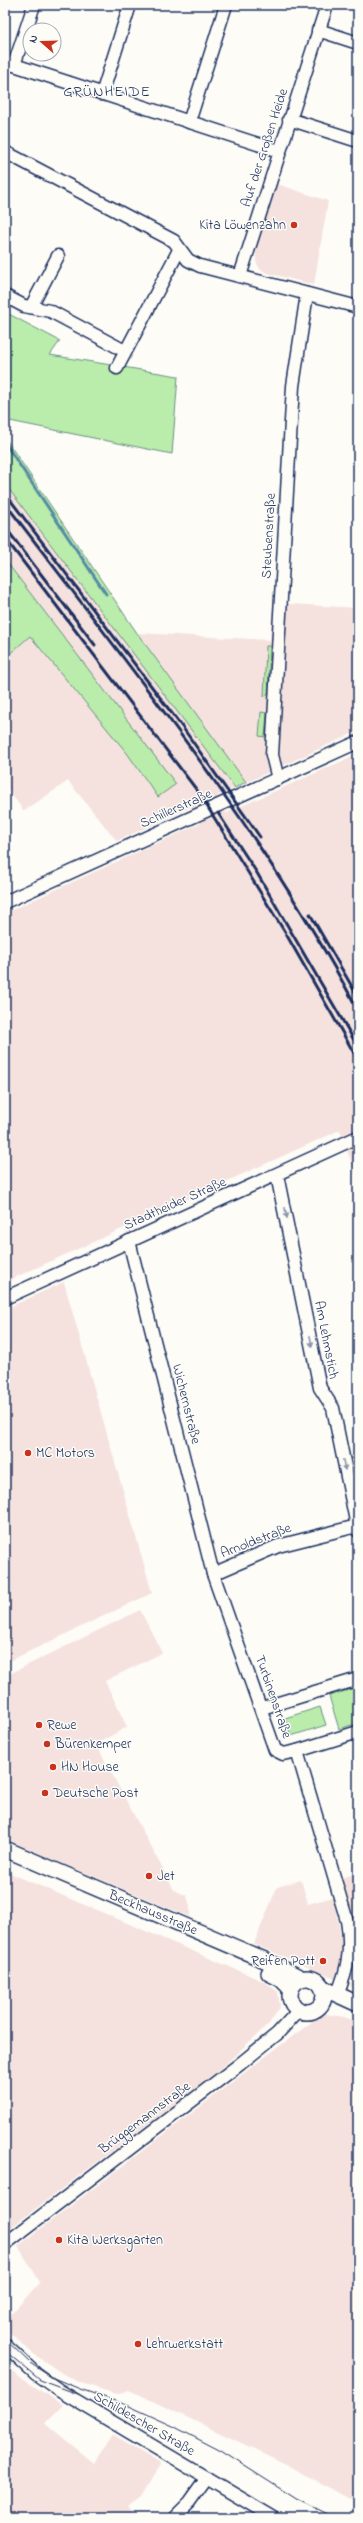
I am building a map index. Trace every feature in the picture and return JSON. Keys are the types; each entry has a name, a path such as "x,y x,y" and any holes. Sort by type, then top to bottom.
{"main road":[{"name":"Beckhausstraße","path":"5,1849 267,1962 295,1983"},
{"name":"Beckhausstraße","path":"5,1860 264,1970 281,1979 295,1983"},
{"path":"323,1995 310,2012 298,2010 291,2002 295,1983 314,1979 323,1995 358,2014"},
{"path":"323,1995 337,1995 358,2004"}],"street":[{"path":"34,5 10,64 279,151"},
{"path":"102,94 130,5"},
{"path":"189,122 226,5"},
{"name":"Auf der Großen Heide","path":"240,276 327,5"},
{"path":"318,30 358,43"},
{"path":"290,119 358,140"},
{"path":"5,152 174,240 179,250 188,260 200,266 358,307"},
{"path":"117,368 179,250"},
{"path":"31,307 58,256"},
{"name":"Steubenstraße","path":"278,780 272,755 290,422 295,364 306,294"},
{"path":"5,296 31,307 50,311 125,351"},
{"name":"Schillerstraße","path":"5,902 278,780 358,742"},
{"name":"Stadtheider Straße","path":"5,1298 358,1137"},
{"name":"Am Lehmstich","path":"277,1175 320,1388 333,1408 357,1529"},
{"name":"Wichernstraße","path":"129,1241 213,1574"},
{"name":"Arnoldstraße","path":"213,1574 278,1546 357,1529"},
{"name":"Turbinenstraße","path":"213,1574 262,1708 275,1750 283,1754 297,1751 349,1932 349,1963 337,1995"},
{"path":"262,1708 358,1679"},
{"path":"297,1751 358,1732"},
{"name":"Brüggemannstraße","path":"5,2244 240,2064 277,2034 298,2010"},
{"name":"Schildescher Straße","path":"5,2345 36,2374 60,2391 274,2518"},
{"path":"174,2518 189,2503 207,2478"}],"shaded area":[{"name":"Kita Löwenzahn","path":"277,184 328,201 314,285 267,273 260,269 256,262 256,249"},
{"path":"5,438 137,633 270,640 273,603 358,608 358,731 217,796 226,813 358,754 358,1182 340,1130 5,1282 5,913 201,823 191,807 117,841 68,781 24,811 5,786 5,658 24,642 5,620"},
{"path":"64,1282 152,1593 5,1663 5,1309"},
{"path":"140,1610 162,1653 105,1681 127,1727 96,1744 174,1890 187,1896 190,1906 190,1917 5,1839 5,1676"},
{"path":"5,1871 265,1982 278,1992 280,2007 269,2024 220,2069 5,2232"},
{"path":"358,1873 358,1947 352,1912 341,1878"},
{"path":"301,1880 308,1904 333,1897 342,1941 341,1958 335,1979 254,1944 277,1887"},
{"path":"358,1966 358,1990 350,1986"},
{"path":"326,2014 344,2017 358,2023 358,2518 352,2517 355,2502 286,2464 129,2390 116,2394 78,2382 63,2374 31,2352 5,2328 5,2321 40,2282 18,2246 265,2057 317,2018"},
{"path":"5,2363 20,2378 63,2405 45,2423 94,2463 112,2434 161,2463 141,2497 128,2507 137,2518 5,2518"}],"green space":[{"path":"5,312 60,341 50,355 178,376 172,454 5,420"},
{"path":"5,438 137,633 246,782 235,788 5,484"},
{"path":"5,560 176,784 158,797 127,753 30,636 5,658"},
{"path":"266,646 270,646 268,693 264,697"},
{"path":"261,712 267,713 265,737 259,736"},
{"path":"358,1687 358,1723 339,1729 329,1696"},
{"path":"320,1707 326,1725 291,1736 285,1718"}],"waterway":[{"path":"5,443 106,594"}],"tram line":[{"path":"5,2339 30,2363 51,2377 80,2389 127,2405 173,2426 221,2451 298,2500 335,2518"},
{"path":"5,2351 40,2380 78,2394"}],"railway":[{"path":"5,493 183,728 260,837"},
{"path":"5,503 146,688 237,813 280,877 358,1010"},
{"path":"5,527 95,645"},
{"path":"5,538 199,793 286,934 358,1060"},
{"path":"218,813 257,873 358,1047"},
{"path":"310,914 358,997"}],"place":[{"name":"Kita Löwenzahn","path":"294,225"},
{"name":"MC Motors","path":"28,1453"},
{"name":"Rewe","path":"39,1725"},
{"name":"Bürenkemper","path":"47,1744"},
{"name":"HN House","path":"53,1767"},
{"name":"Deutsche Post","path":"45,1793"},
{"name":"Jet","path":"149,1876"},
{"name":"Reifen Pott","path":"323,1961"},
{"name":"Kita Werksgarten","path":"59,2240"},
{"name":"Lehrwerkstatt","path":"138,2344"}],"district":[{"name":"GRÜNHEIDE","path":"107,92"}]}
